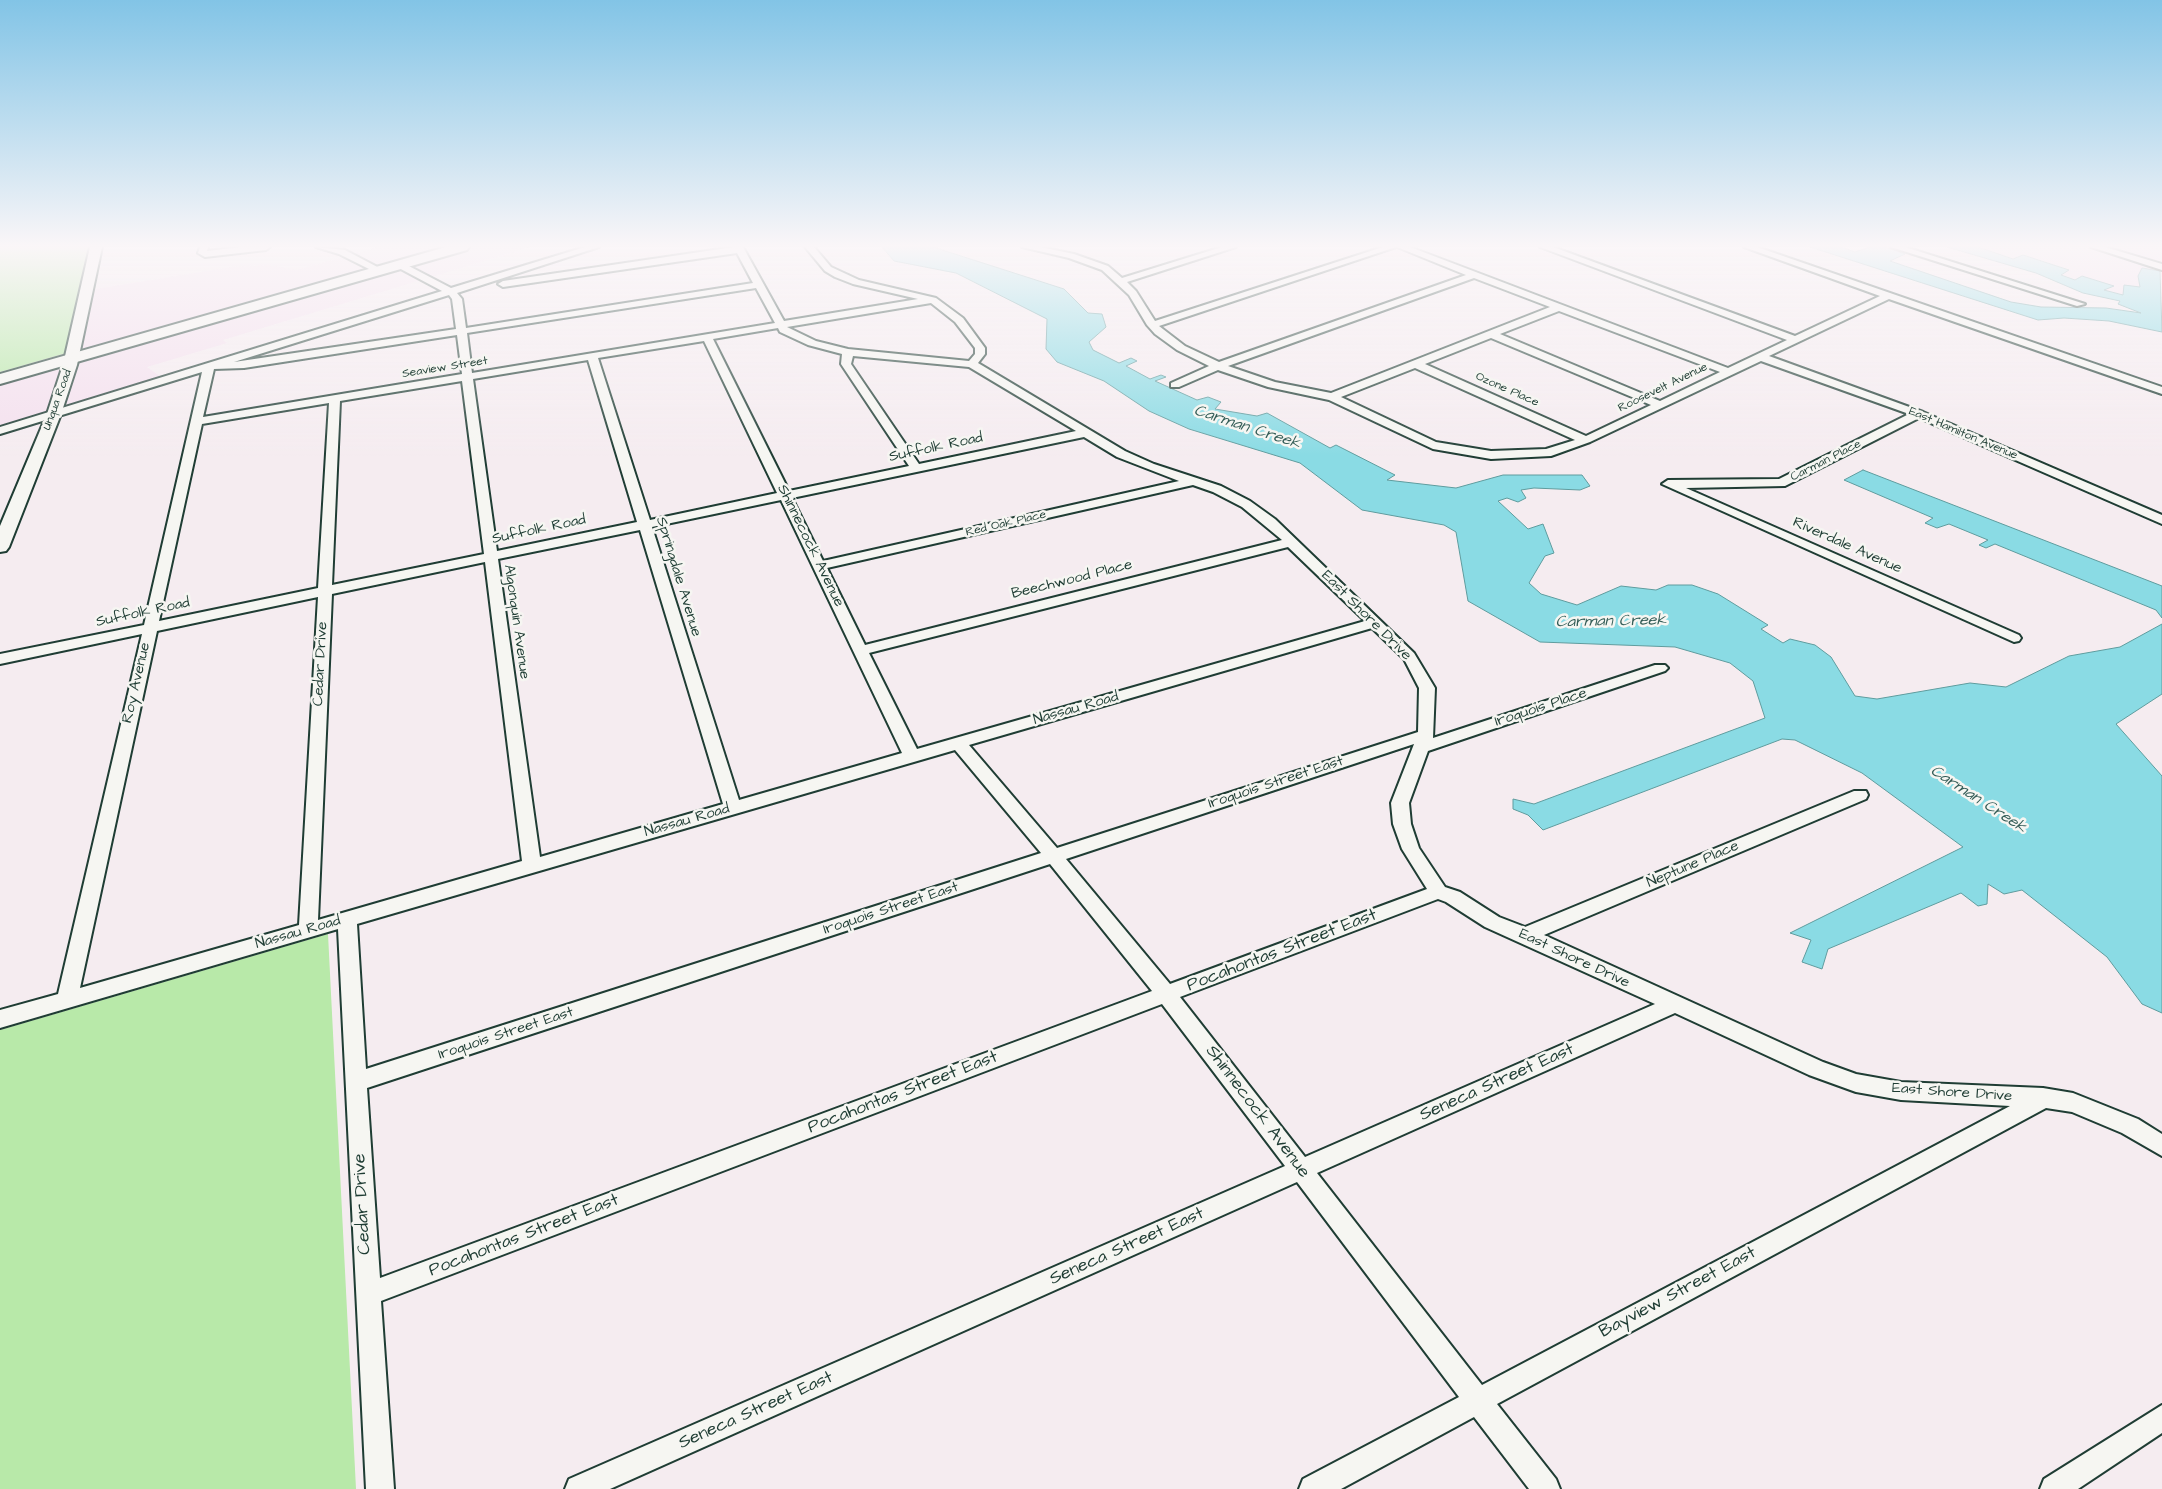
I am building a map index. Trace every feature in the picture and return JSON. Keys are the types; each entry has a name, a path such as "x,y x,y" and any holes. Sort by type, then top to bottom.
{"main road":[{"path":"0,379 219,316"}],"street":[{"name":"Unqua Road","path":"0,547 54,414 73,358 82,316"},
{"path":"0,431 371,316"},
{"name":"Algonquin Avenue","path":"459,316 532,866"},
{"path":"209,366 244,365 559,316"},
{"path":"775,316 779,325"},
{"name":"Seaview Street","path":"197,422 831,316"},
{"path":"955,316 960,320 980,348 980,354 972,364"},
{"path":"1147,316 1152,325 1178,316"},
{"path":"1175,385 1218,366 1357,316"},
{"path":"1332,398 1535,316"},
{"path":"1584,316 1729,372"},
{"path":"1732,316 1795,340"},
{"name":"Roosevelt Avenue","path":"1152,325 1181,348 1218,366 1272,385 1332,398 1379,418 1414,438 1433,445 1491,455 1539,454 1560,450 1586,440 1845,316"},
{"path":"1947,316 2162,391"},
{"name":"East Shore Drive","path":"779,325 784,330 812,343 848,352 972,364 1086,433 1140,463 1217,489 1246,504 1270,522 1409,656 1427,688 1423,742 1400,803 1402,824 1411,849 1438,892 1453,897 1492,922 1525,935 1816,1069 1856,1083 1902,1091 2044,1098 2073,1103 2130,1126 2162,1146"},
{"path":"1491,334 1661,404"},
{"name":"Shinnecock Avenue","path":"707,337 912,756"},
{"path":"848,352 846,364 916,468"},
{"name":"Springdale Avenue","path":"592,356 733,808"},
{"name":"East Hamilton Avenue","path":"1761,357 1919,414 2162,520"},
{"name":"Ozone Place","path":"1416,364 1586,440"},
{"name":"Roy Avenue","path":"67,1000 209,366"},
{"name":"Cedar Drive","path":"308,930 335,399"},
{"name":"Carman Place","path":"1668,484 1781,483 1919,414"},
{"name":"Suffolk Road","path":"0,659 1086,433"},
{"name":"Red Oak Place","path":"819,566 1194,481"},
{"name":"Riverdale Avenue","path":"1668,484 2014,638"},
{"name":"Beechwood Place","path":"861,650 1290,542"},
{"name":"Nassau Road","path":"0,1019 1374,623"},
{"name":"Iroquois Place","path":"1423,742 1660,668"},
{"name":"Iroquois Street East","path":"356,1082 1054,856 1423,742"},
{"name":"Shinnecock Avenue","path":"958,743 1130,947 1546,1489"},
{"name":"Neptune Place","path":"1525,935 1860,795"},
{"name":"Pocahontas Street East","path":"369,1294 1438,892"},
{"name":"Cedar Drive","path":"347,919 380,1489"},
{"name":"Seneca Street East","path":"579,1489 1674,1005"},
{"name":"Bayview Street East","path":"1313,1489 2044,1098"},
{"path":"2054,1489 2162,1418"}],"shaded area":[{"path":"57,316 301,316 223,340 227,343 147,367 164,379 0,429 0,372"}],"green space":[{"path":"0,316 77,316 70,352 0,372"},
{"path":"328,934 356,1489 0,1489 0,1030"}],"water":[{"name":"Carman Creek","path":"1042,316 1103,316 1106,327 1089,342 1093,350 1119,363 1131,358 1137,361 1126,366 1150,379 1161,375 1166,377 1155,381 1197,400 1208,397 1221,402 1215,409 1257,416 1267,413 1330,448 1336,445 1395,475 1387,480 1456,488 1503,475 1582,475 1590,486 1580,490 1534,488 1521,490 1526,498 1518,502 1507,498 1498,501 1528,529 1543,524 1554,553 1545,556 1529,583 1541,594 1577,605 1621,586 1656,590 1668,585 1692,585 1718,594 1768,625 1761,629 1783,643 1790,639 1815,645 1831,657 1855,696 1877,699 1970,683 2006,687 2069,656 2120,647 2162,624 2162,694 2116,724 2162,776 2162,1013 2142,1004 2107,957 2022,890 2004,894 1988,884 1987,904 1978,906 1961,893 1828,949 1822,969 1802,962 1811,940 1790,933 1963,847 1862,773 1795,740 1782,739 1543,830 1528,815 1513,809 1513,799 1534,804 1765,718 1753,681 1730,663 1675,647 1540,642 1468,601 1456,532 1444,525 1362,510 1300,463 1189,429 1149,411 1104,381 1057,362 1046,349 1047,319"},
{"path":"2027,316 2161,316 2162,332 2109,321 2064,318 2038,320"},
{"path":"1863,470 2162,586 2162,618 2156,610 1995,544 1986,548 1979,545 1988,540 1949,524 1937,528 1925,523 1933,518 1844,480"}]}
